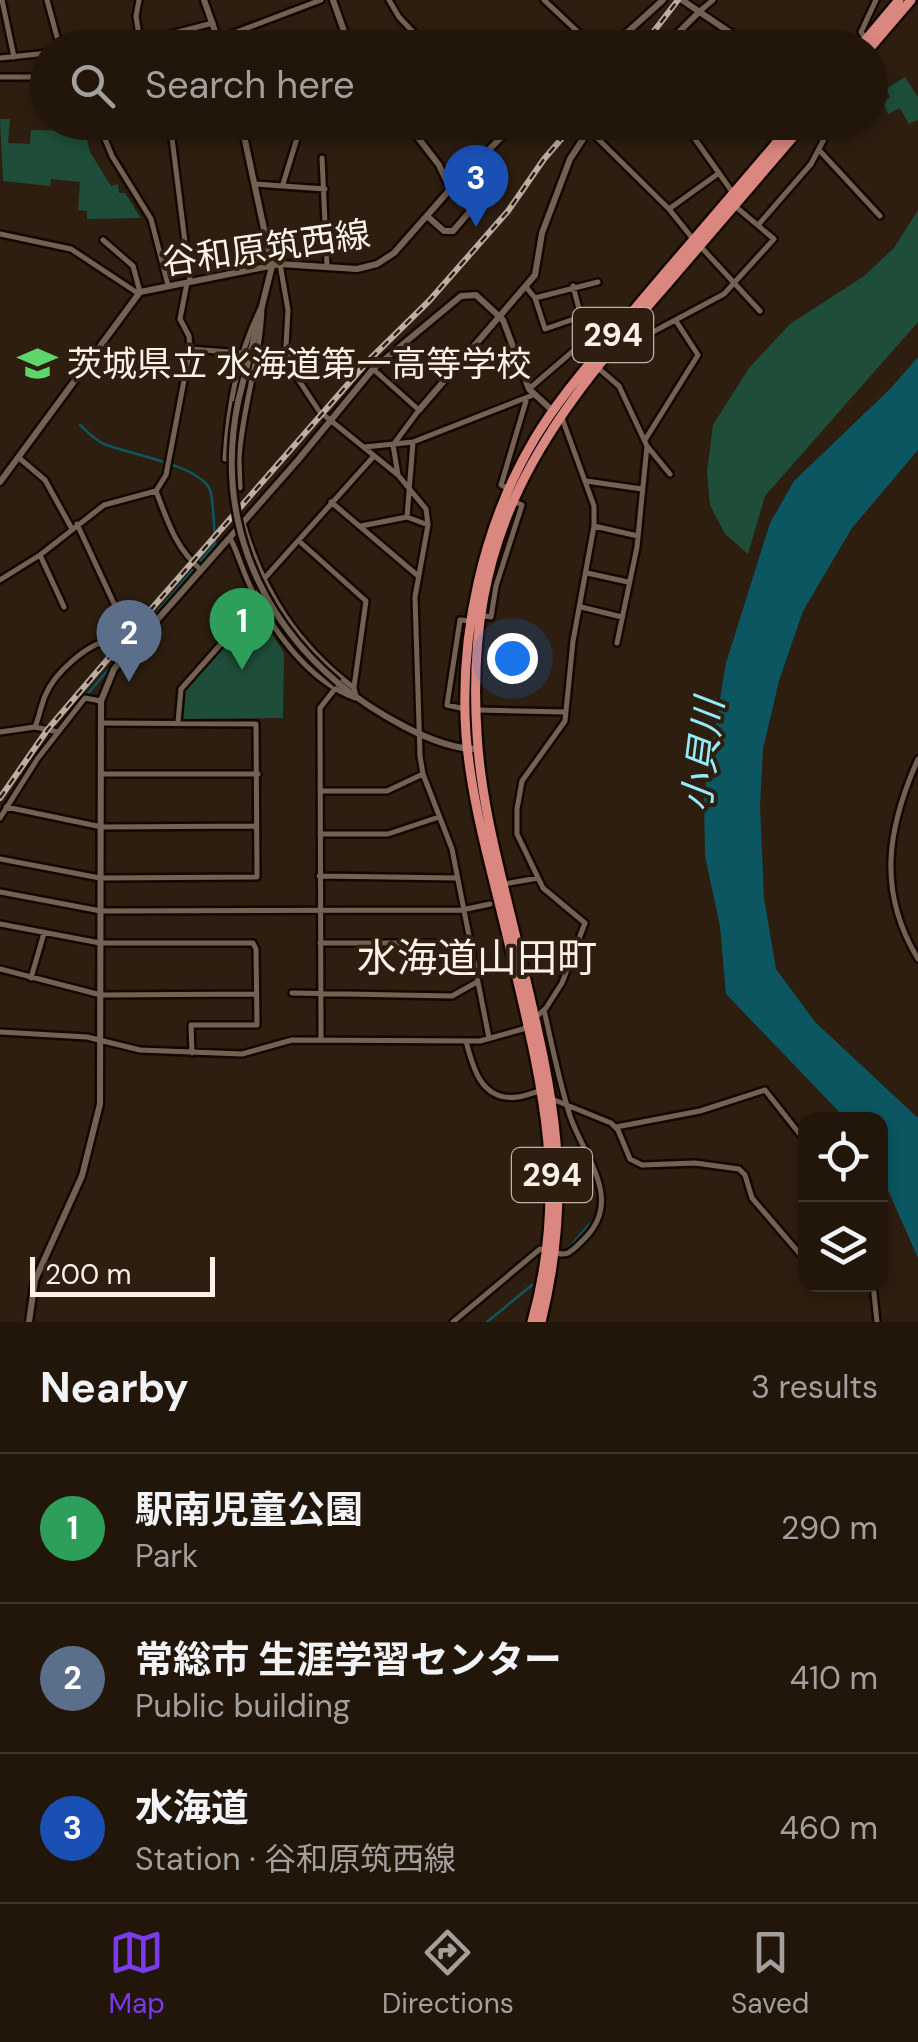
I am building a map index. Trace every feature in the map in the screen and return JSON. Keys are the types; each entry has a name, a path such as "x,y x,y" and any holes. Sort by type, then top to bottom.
{"highway":[{"path":"876,30 899,0"},
{"path":"880,30 911,0"},
{"name":"294","path":"734,200 780,140"},
{"name":"294","path":"532,1022 478,808 471,709 476,618 490,552 509,489 556,413 611,343 789,140"},
{"name":"294","path":"490,552 556,413 611,343"},
{"name":"294","path":"473,749 547,1094 560,1177 540,1322"},
{"name":"294","path":"532,1322 551,1253"}],"street":[{"path":"2,0 14,57"},
{"path":"47,0 55,30"},
{"path":"138,0 138,30"},
{"path":"204,0 215,30"},
{"path":"240,30 321,0"},
{"path":"333,0 344,30"},
{"path":"389,0 412,30"},
{"path":"544,0 576,30"},
{"path":"630,30 663,0"},
{"path":"682,0 726,30"},
{"path":"682,30 713,0"},
{"path":"862,30 876,0"},
{"path":"190,30 213,23"},
{"path":"0,58 30,55"},
{"path":"0,77 30,77"},
{"path":"105,140 151,219 168,284"},
{"path":"0,580 109,503 156,492 166,475 190,349 189,336 180,319 188,282 174,140"},
{"path":"246,140 288,310 289,359 294,373 316,408 398,475 426,510 428,525 415,597 418,731 423,774 452,850 489,1039"},
{"path":"282,184 296,140"},
{"path":"419,140 453,186 472,204 458,227 444,231 427,216"},
{"name":"谷和原筑西線","path":"0,482 140,293 168,284 276,265 363,268 384,260 498,140"},
{"path":"398,475 393,445 535,274 542,233 570,159 582,140"},
{"path":"604,140 760,311"},
{"path":"365,447 414,442 530,394 587,339 602,333 620,349 724,294 735,284 774,239 734,200 720,172 696,140"},
{"path":"758,225 811,164 824,140"},
{"path":"819,150 880,216"},
{"path":"322,158 327,266"},
{"path":"669,210 720,172"},
{"path":"256,184 325,189"},
{"path":"0,234 71,249 140,293"},
{"path":"104,240 133,266 140,293"},
{"path":"239,459 225,459 230,408 244,353 276,265"},
{"path":"535,298 598,282"},
{"path":"573,286 587,339"},
{"path":"526,287 535,298 545,329 580,318"},
{"path":"0,1032 87,1037 102,1041 140,1050 192,1053 242,1054 285,1041 466,1042 489,1039 532,1022 562,983 585,922 552,898 538,878 517,834 519,792 522,780 565,722 594,506 576,452 556,413 530,394 508,330 500,316 476,295 464,294 373,369 114,669 101,701 100,723 102,774 102,1041 100,1104 82,1176 34,1280 29,1322"},
{"path":"240,488 245,402 262,333 262,306"},
{"path":"262,306 238,402 232,444 232,485 238,524 248,561 281,624 336,686"},
{"path":"617,643 638,536 646,443 698,356 676,320"},
{"path":"190,349 244,353"},
{"path":"256,355 289,359"},
{"path":"596,366 619,386 646,443 670,474"},
{"path":"373,369 419,410"},
{"path":"509,489 501,485 530,394"},
{"path":"406,517 414,442"},
{"path":"178,722 181,689 257,599 263,580 374,456"},
{"path":"18,457 46,480 75,526 122,626 110,640 95,642 58,678 45,696 35,726"},
{"path":"585,480 642,488"},
{"path":"156,492 171,534 201,570"},
{"path":"332,502 418,576"},
{"path":"513,502 522,505 492,617 460,620 447,705 565,712"},
{"path":"361,526 406,517 428,525"},
{"path":"243,523 263,580 278,608 302,641 354,688 358,698"},
{"path":"594,526 638,536"},
{"path":"230,538 257,599 293,650 336,686 449,746 473,749"},
{"path":"299,541 366,602 354,688"},
{"path":"490,552 506,556"},
{"path":"40,555 64,607"},
{"path":"587,573 630,582"},
{"path":"580,607 622,617"},
{"path":"321,1040 320,708 336,686"},
{"path":"0,818 85,698 101,701"},
{"path":"0,859 100,878 257,876 254,722 100,723"},
{"path":"0,732 35,726 58,732"},
{"path":"918,759 895,827 889,877 900,925 918,959"},
{"path":"102,774 258,774"},
{"path":"320,790 387,792 423,774"},
{"path":"6,808 102,826 257,826"},
{"path":"320,834 388,834 440,817"},
{"path":"319,876 457,878"},
{"path":"504,884 538,878"},
{"path":"0,892 101,911 462,910 490,904"},
{"path":"0,924 100,943 253,943 257,1025 191,1025 192,1053"},
{"path":"31,978 44,932"},
{"path":"320,942 469,943"},
{"path":"0,969 101,995 256,994"},
{"path":"292,993 452,996 477,982"},
{"path":"453,1322 540,1250 570,1254 599,1220 604,1196 566,1104 544,1010"},
{"path":"466,1042 474,1072 484,1087 502,1096 547,1094 604,1119 616,1127 630,1159 642,1165 695,1163 744,1172 752,1198 798,1252"},
{"path":"616,1127 700,1111 765,1090 798,1132"},
{"path":"873,1292 876,1322"}],"green space":[{"path":"905,77 918,97 918,120 909,124 900,108 888,114 888,88"},
{"path":"0,119 10,119 8,143 87,140 111,186 118,184 119,193 125,193 141,218 87,219 87,211 78,210 80,182 51,179 50,186 3,181"},
{"path":"918,210 918,322 765,496 748,554 725,534 710,505 707,472 713,425 749,368 790,324 864,276 894,248"},
{"path":"257,610 284,653 283,718 184,719 184,688"}],"water":[{"path":"918,357 918,450 852,528 803,611 779,681 763,749 760,806 764,898 776,969 815,1022 918,1118 918,1258 888,1190 888,1112 839,1112 726,994 720,926 705,856 704,794 726,663 770,523 794,481"}],"waterway":[{"path":"80,425 104,444 178,467 204,481 211,495 215,544 85,697"},
{"path":"0,812 51,737"},
{"path":"567,1119 596,1181"},
{"path":"565,1252 595,1218"},
{"path":"487,1322 532,1285"}],"railway":[{"path":"655,30 678,0"},
{"path":"0,798 48,729 369,360 429,301 508,211 560,140"}],"place":[{"name":"水海道","path":"476,227"},
{"name":"茨城県立 水海道第一高等学校","path":"37,364"},
{"name":"駅南児童公園","path":"242,670"},
{"name":"常総市 生涯学習センター","path":"129,682"}],"district":[{"name":"水海道山田町","path":"477,958"}],"water label":[{"name":"小貝川","path":"703,755"}]}
